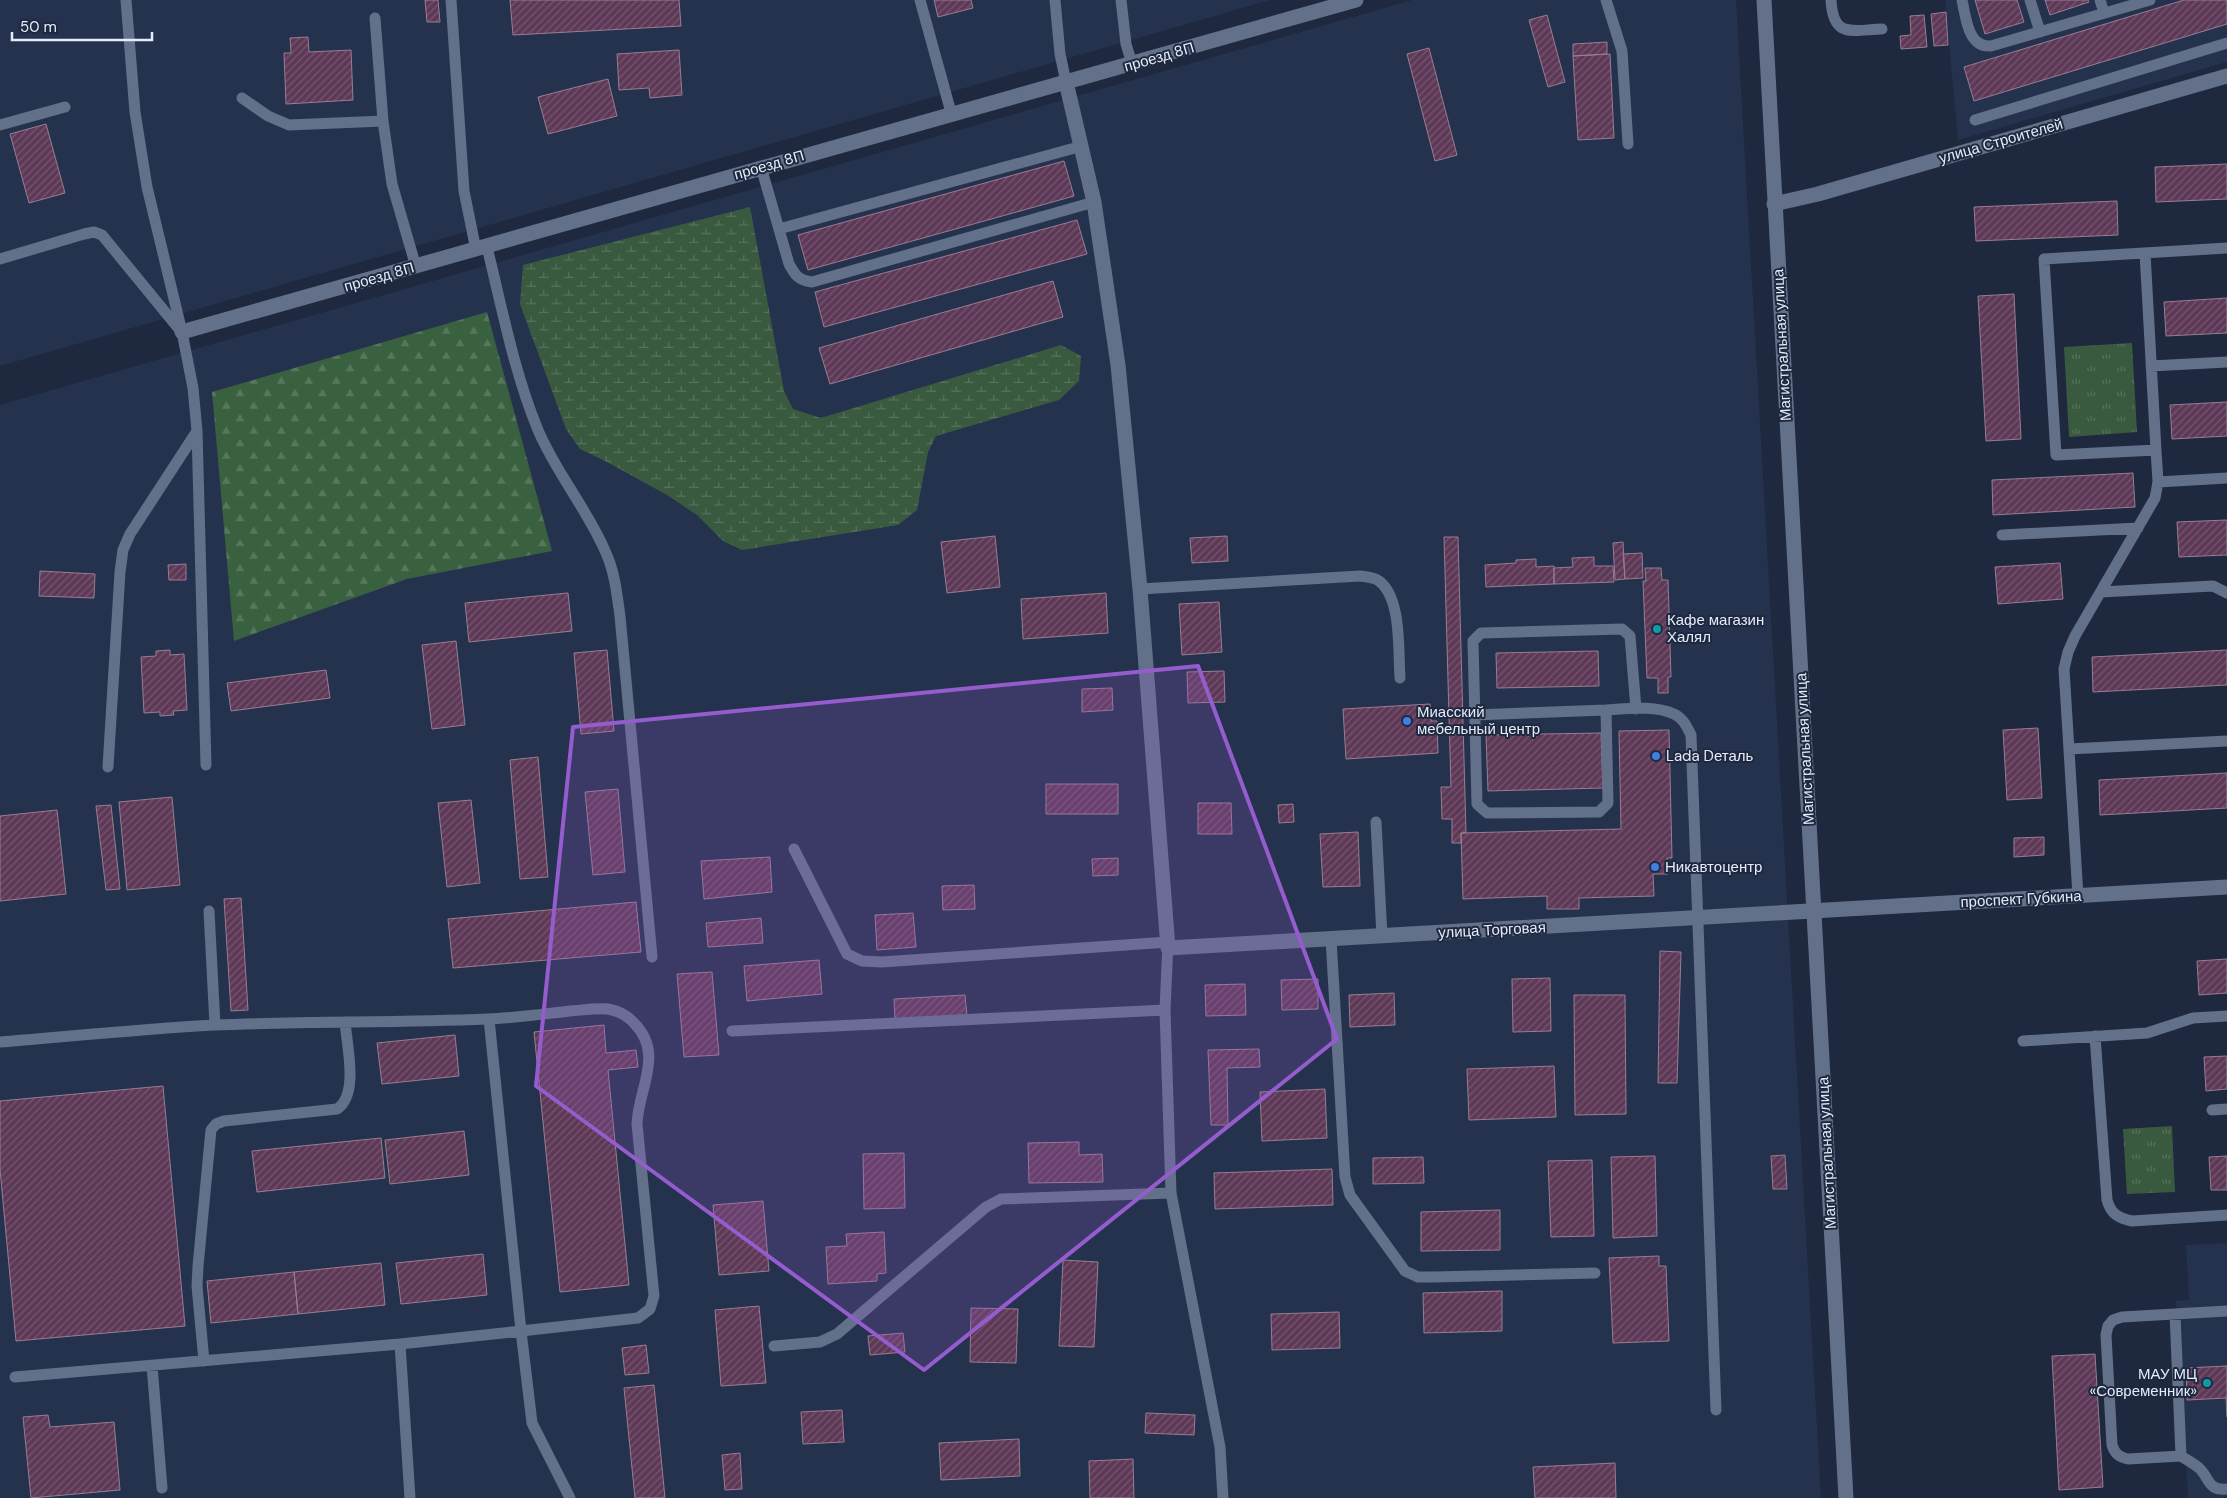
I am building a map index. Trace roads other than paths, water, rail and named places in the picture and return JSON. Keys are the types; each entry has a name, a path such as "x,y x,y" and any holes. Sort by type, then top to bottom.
{"street":[{"name":"проезд 8П","path":"182,332 481,249 762,167 952,116 1356,0"},
{"name":"Магистральная улица","path":"1764,0 1846,1498"},
{"name":"улица Строителей","path":"1774,204 1818,194 2227,76"},
{"path":"1066,82 1094,202 1118,365 1140,589 1168,945"},
{"name":"проспект Губкина","path":"1815,912 2227,887"},
{"name":"улица Торговая","path":"1168,945 1332,939 1815,912"}],"lane":[{"path":"126,0 135,112 147,187 182,332 193,388 197,431 206,765"},
{"path":"451,0 464,191 537,428 545,447 601,542 615,581 620,616 652,957"},
{"path":"920,0 952,116"},
{"path":"1055,0 1060,54 1066,82"},
{"path":"1121,0 1126,44 1132,64"},
{"path":"1606,0 1622,51 1628,144"},
{"path":"1831,0 1832,15 1837,26 1846,30 1882,29"},
{"path":"1962,0 1971,34 1976,43 1983,47 2150,0"},
{"path":"2030,0 2040,32"},
{"path":"2100,0 2104,13"},
{"path":"376,18 383,121 392,184 416,267"},
{"path":"1975,120 2227,42"},
{"path":"242,98 268,116 289,125 383,121"},
{"path":"0,124 65,107"},
{"path":"780,229 1082,146"},
{"path":"762,167 789,264 795,276 802,281 812,282 1094,202"},
{"path":"0,259 84,234 94,232 102,235 182,332"},
{"path":"2156,450 2056,455 2044,259 2227,248"},
{"path":"2078,896 2064,670 2068,652 2076,636 2155,498 2158,482 2145,253"},
{"path":"2151,366 2227,362"},
{"path":"108,767 120,572 124,550 130,534 197,431"},
{"path":"2158,482 2227,478"},
{"path":"2002,535 2138,528"},
{"path":"1140,589 1360,576 1377,579 1386,587 1394,602 1400,678"},
{"path":"2101,592 2213,586 2227,593"},
{"path":"1606,710 1608,803 1599,812 1487,814 1477,804 1473,641 1481,633 1622,629 1630,636 1636,709"},
{"path":"1474,714 1658,710 1674,714 1685,723 1690,735 1716,1410"},
{"path":"2069,749 2227,741"},
{"path":"1376,822 1382,936"},
{"path":"794,849 847,954 862,961 882,962 1168,945 1165,1010 1172,1193 1220,1447 1224,1498"},
{"path":"209,912 215,1025"},
{"path":"1332,939 1345,1177 1350,1195 1405,1271 1418,1277 1595,1274"},
{"path":"0,1042 215,1025 489,1019 592,1009 609,1010 622,1014 635,1024 647,1046 649,1062 649,1073 637,1110 637,1124 654,1296 650,1310 638,1318 400,1344 15,1377"},
{"path":"732,1031 1165,1010"},
{"path":"2023,1041 2147,1033 2193,1018 2227,1016"},
{"path":"489,1019 532,1423 570,1498"},
{"path":"204,1361 197,1286 211,1130 216,1124 224,1121 337,1110 344,1105 350,1085 345,1022"},
{"path":"2095,1036 2107,1200 2110,1210 2120,1218 2132,1220 2227,1215"},
{"path":"2212,1110 2227,1109"},
{"path":"774,1346 820,1342 837,1334 986,1207 1001,1199 1172,1193"},
{"path":"2227,1312 2122,1317 2113,1320 2108,1326 2106,1335 2112,1445 2115,1452 2120,1458 2128,1459 2181,1456 2198,1468 2210,1485 2220,1490 2227,1489"},
{"path":"2175,1314 2181,1456"},
{"path":"400,1344 410,1498"},
{"path":"152,1366 162,1488"}],"place":[{"name":"Кафе магазин Халял","path":"1657,629"},
{"name":"Миасский мебельный центр","path":"1407,721"},
{"name":"Lada Dеталь","path":"1656,756"},
{"name":"Никавтоцентр","path":"1655,867"},
{"name":"МАУ МЦ «Современник»","path":"2207,1383"}]}
